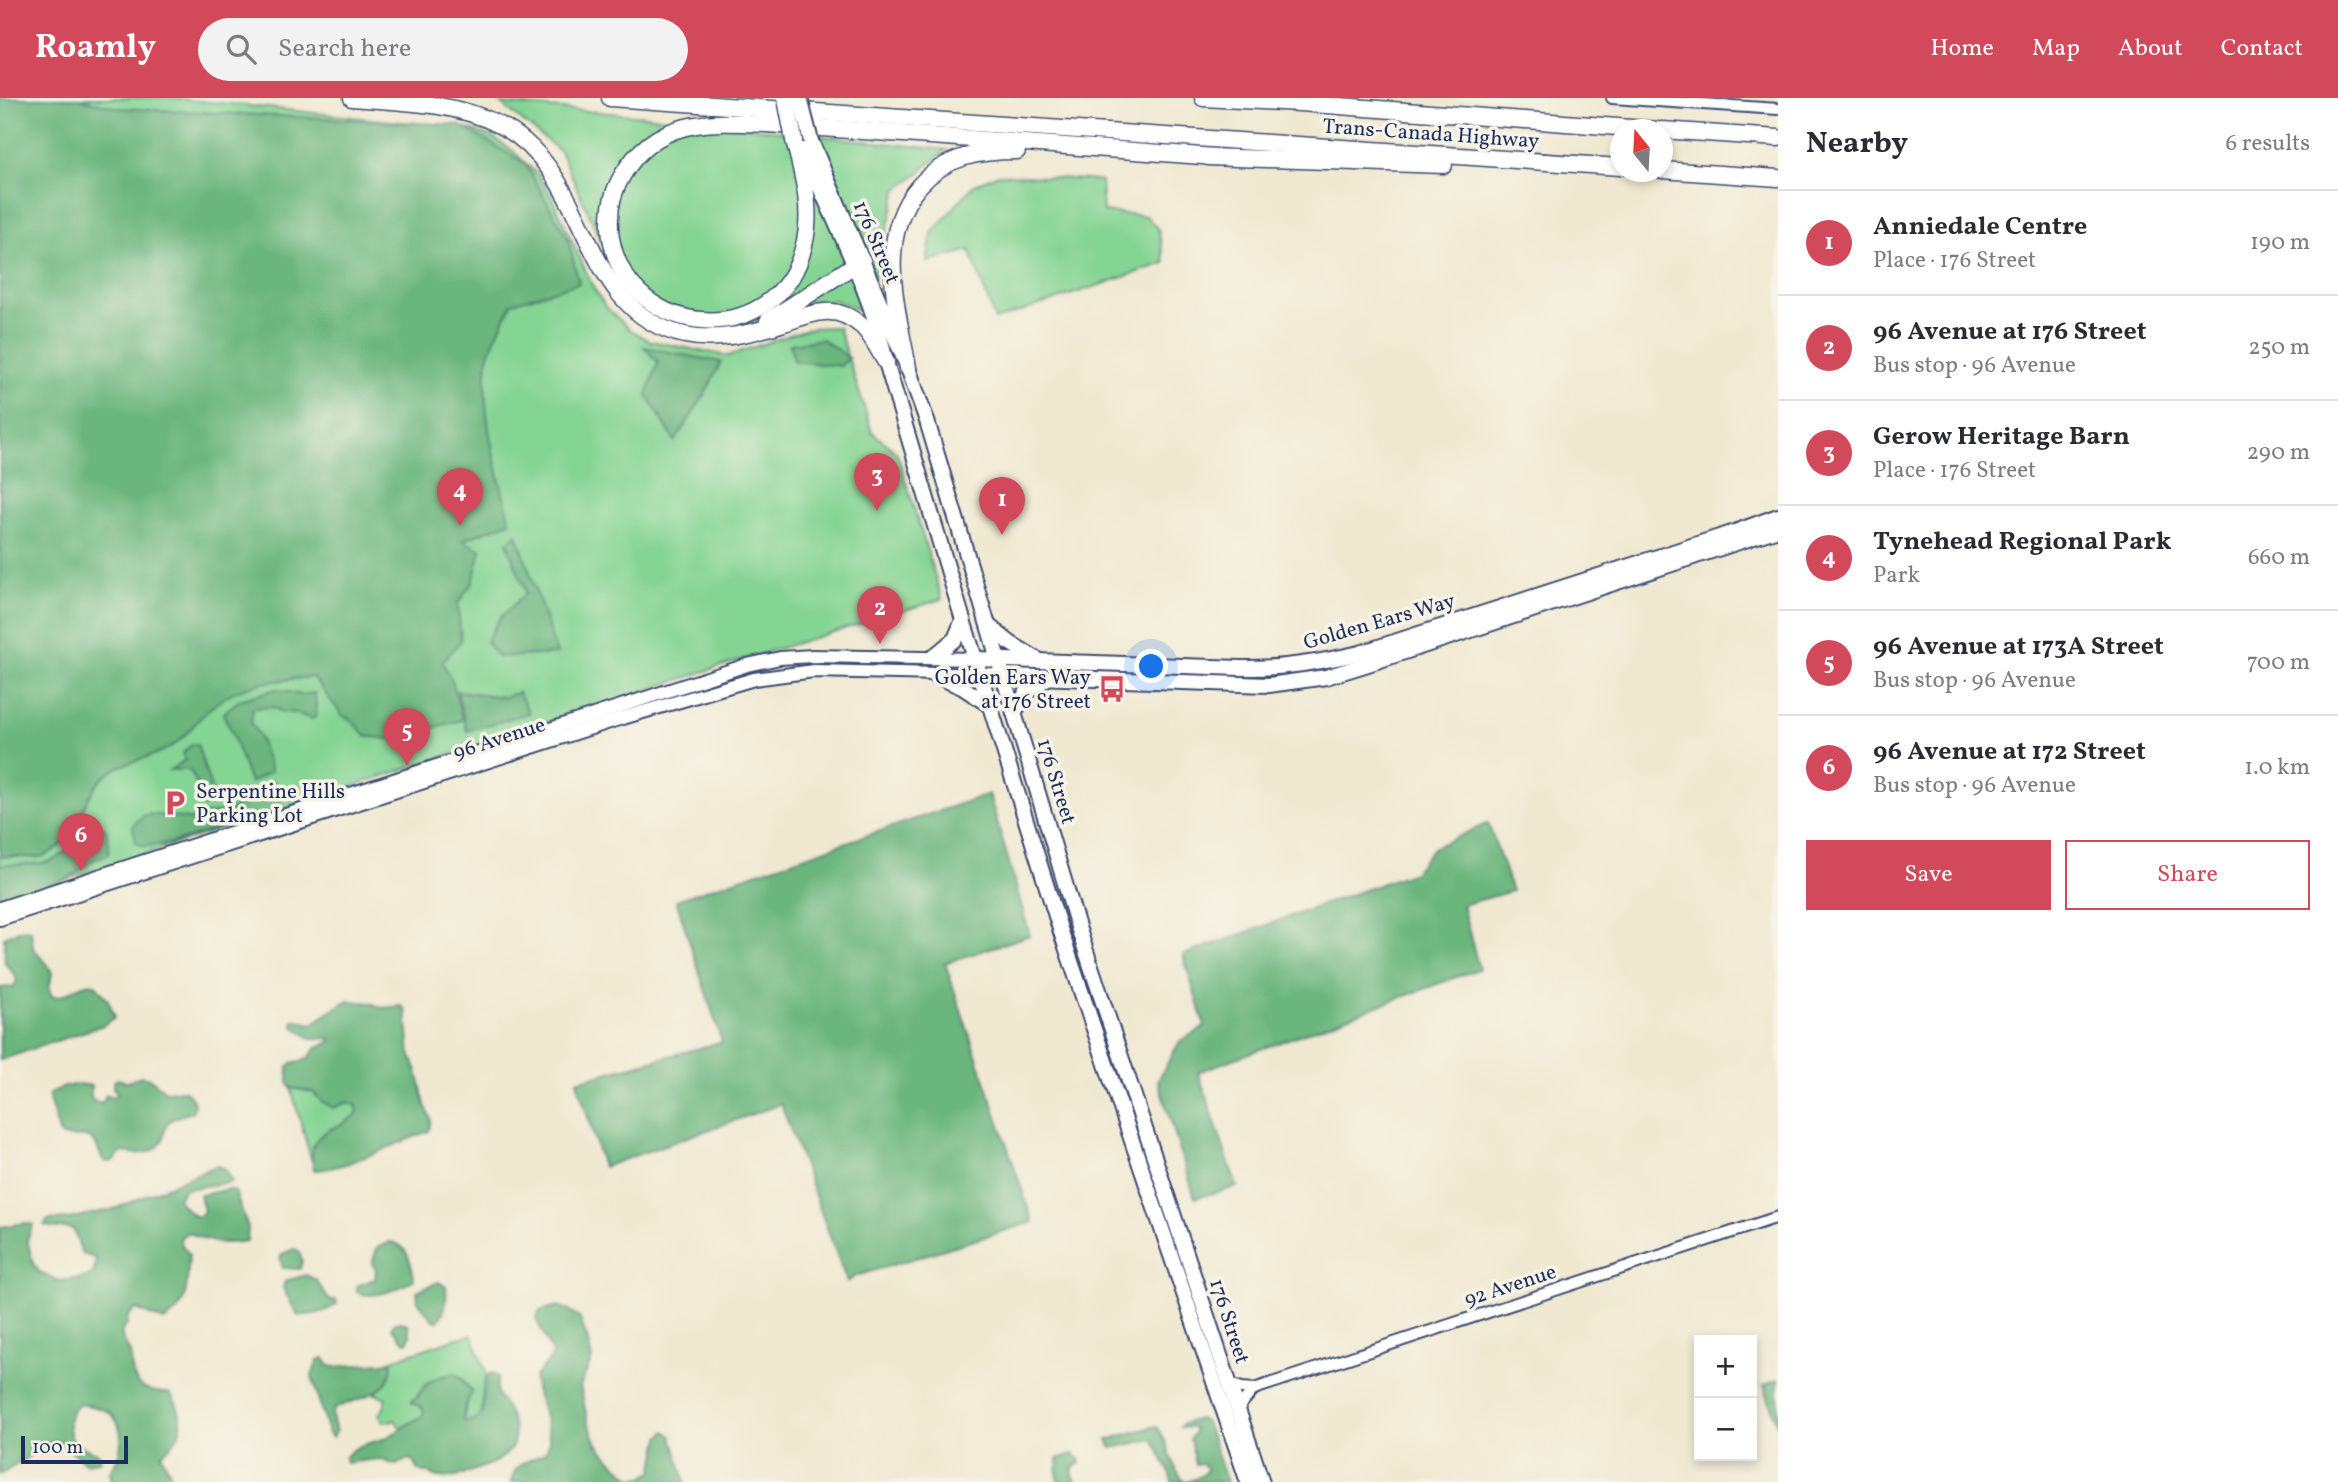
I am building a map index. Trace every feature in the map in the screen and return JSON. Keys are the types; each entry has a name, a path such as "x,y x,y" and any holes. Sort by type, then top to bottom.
{"highway":[{"path":"352,98 436,106 465,113 499,125 538,154 563,188 604,274 630,307 653,324 685,335 722,337 784,323 813,312 831,312 850,317 864,328 886,362"},
{"name":"Trans-Canada Highway","path":"610,98 1610,166"},
{"path":"790,98 802,141 806,194 805,244 795,271 775,297 738,317 697,321 679,317 658,307 630,281 613,249 610,214 616,188 642,149 662,135 689,125 735,122 767,124 1216,157"},
{"name":"Trans-Canada Highway","path":"1203,98 1610,126"},
{"path":"1273,98 1300,103"},
{"path":"1673,131 1778,138"},
{"path":"908,368 894,282 894,236 904,207 925,179 956,159 990,151 1034,150 1399,164 1610,167"},
{"path":"1673,171 1778,178"},
{"path":"744,333 771,320 857,263"}],"main road":[{"name":"176 Street","path":"802,141 908,368 927,421 1078,927 1262,1482"},
{"name":"176 Street","path":"857,263 963,620 1061,932 1248,1482"},
{"name":"Golden Ears Way","path":"976,659 1253,668 1321,662 1386,645 1778,516"},
{"name":"Golden Ears Way","path":"981,675 1269,685 1326,677 1778,529"},
{"path":"933,657 955,639 963,620"},
{"path":"988,625 1010,643 1040,661"},
{"name":"96 Avenue","path":"0,908 731,669 765,661 812,656 976,659"},
{"name":"96 Avenue","path":"0,919 616,720 754,679 814,671 981,675"},
{"path":"934,675 962,687 989,705"},
{"path":"1014,713 1027,693 1048,678"}],"street":[{"path":"1612,98 1778,109"},
{"name":"92 Avenue","path":"1229,1384 1254,1389 1778,1217"},
{"path":"1237,1409 1254,1389"}],"green space":[{"path":"0,98 172,98 468,129 490,136 512,150 538,175 551,195 593,287 605,306 629,329 650,341 728,356 810,328 838,327 872,432 897,453 942,599 712,669 0,901"},
{"path":"0,98 77,98 119,108 459,125 525,163 568,239 579,283 512,303 494,340 487,362 485,382 488,423 510,522 463,540 481,550 473,582 458,603 461,641 442,662 452,680 462,720 389,739 366,736 351,720 342,715 313,677 260,683 224,698 174,745 107,774 93,790 70,834 54,851 38,857 0,857"},
{"path":"501,104 646,116 947,150 897,190 879,264 860,311 835,300 753,322 684,329 626,295 560,151"},
{"path":"998,174 1101,181 1103,212 1146,216 1158,229 1165,263 995,320 970,250 927,262 932,233 974,185"},
{"path":"822,339 849,358 840,366 794,361 790,344"},
{"path":"644,347 721,362 705,394 675,441 647,395 658,362"},
{"path":"517,534 557,654 498,657 486,642 499,619 526,593 507,542"},
{"path":"276,689 301,695 315,693 316,717 311,719 272,707 253,708 251,723 259,736 271,771 250,783 223,713 240,700"},
{"path":"457,691 505,697 518,692 529,713 467,731"},
{"path":"192,744 197,744 216,804 204,806 201,803 202,794 191,772 170,770 185,760 183,753"},
{"path":"273,781 280,794 280,809 172,843 143,846 136,842 133,826 144,816 150,814 197,820 201,815 229,811"},
{"path":"989,794 1030,935 945,963 1033,1222 856,1276 847,1282 781,1104 603,1167 577,1081 722,1042 676,900"},
{"path":"1488,823 1512,891 1462,905 1479,969 1198,1072 1237,1187 1195,1198 1158,1080 1180,1041 1205,1027 1183,955 1414,872 1433,848"},
{"path":"89,824 103,826 106,830 108,854 67,879 0,901 0,865 40,863 58,857 67,851"},
{"path":"23,929 31,930 33,948 52,973 49,990 52,996 95,984 108,1000 115,1017 103,1025 0,1060 0,988 13,987 17,981 5,963 4,937"},
{"path":"346,1001 371,1003 382,1008 402,1006 406,1011 410,1054 431,1119 429,1131 356,1161 314,1170 312,1156 318,1139 357,1114 357,1106 348,1102 333,1108 313,1092 291,1088 288,1082 288,1067 292,1063 308,1059 316,1048 332,1041 329,1038 312,1039 293,1026 293,1020 312,1024"},
{"path":"141,1076 149,1078 167,1092 184,1090 194,1103 192,1112 176,1117 168,1123 158,1147 141,1153 122,1152 113,1161 106,1162 90,1139 60,1135 49,1099 53,1092 82,1084 92,1086 92,1100 100,1103 106,1095 114,1097 117,1093 113,1082 118,1079 127,1082"},
{"path":"291,1088 313,1092 321,1101 357,1105 357,1114 347,1123 329,1129 313,1146 312,1162"},
{"path":"216,1166 224,1168 232,1182 185,1189 178,1198 194,1216 200,1216 204,1211 200,1195 229,1189 235,1191 248,1228 247,1241 216,1242 188,1232 180,1238 189,1254 186,1292 179,1308 164,1321 136,1309 128,1316 127,1325 122,1330 138,1384 147,1390 170,1393 179,1410 179,1433 161,1454 174,1482 111,1482 110,1471 120,1450 119,1427 108,1412 79,1404 69,1419 71,1438 82,1447 99,1454 100,1461 85,1463 66,1446 54,1440 0,1475 0,1227 25,1223 33,1225 27,1240 33,1263 40,1273 60,1281 88,1277 94,1272 96,1258 82,1254 74,1230 44,1225 48,1220 68,1219 114,1209"},
{"path":"390,1242 405,1251 414,1279 386,1292 370,1295 357,1292 357,1286 375,1279 376,1269 372,1264 377,1248"},
{"path":"295,1249 302,1261 300,1269 283,1268 280,1259 282,1254"},
{"path":"306,1275 316,1280 329,1300 336,1300 337,1304 319,1313 298,1316 283,1288 285,1281"},
{"path":"439,1282 446,1287 446,1296 438,1321 433,1320 418,1301 417,1291"},
{"path":"557,1306 569,1310 580,1319 587,1338 592,1359 580,1386 588,1422 597,1444 632,1478 643,1477 653,1472 660,1437 666,1431 672,1436 685,1482 511,1482 518,1467 541,1455 548,1447 547,1426 534,1378 553,1355 536,1318 540,1311"},
{"path":"393,1324 408,1324 408,1342 392,1328"},
{"path":"472,1335 486,1375 481,1411 476,1419 465,1422 468,1387 461,1377 450,1377 431,1381 412,1400 423,1409 424,1413 420,1418 401,1428 395,1420 383,1422 379,1414 384,1408 386,1398 375,1394 381,1388 392,1362 389,1361"},
{"path":"324,1358 328,1365 333,1367 392,1362 387,1382 380,1389 334,1409 332,1415 336,1433 332,1437 328,1433 312,1376 318,1360"},
{"path":"456,1373 472,1392 464,1411 465,1422 474,1420 483,1412 483,1390 487,1375 492,1373 497,1376 498,1395 507,1408 515,1436 508,1453 490,1464 448,1478 419,1471 414,1461 409,1459 396,1465 379,1459 346,1463 345,1458 353,1450 389,1436 420,1418 424,1413 423,1408 412,1403 412,1400 433,1380"},
{"path":"1778,1380 1778,1428 1764,1385"},
{"path":"1199,1419 1206,1422 1227,1482 1186,1482 1201,1475 1207,1468 1201,1464 1196,1465 1190,1439 1194,1428 1180,1427"},
{"path":"1157,1427 1161,1433 1176,1470 1185,1482 1172,1482 1153,1439 1117,1447 1111,1447 1108,1440"},
{"path":"1073,1454 1080,1459 1072,1472 1076,1482 1058,1482 1057,1459"}],"place":[{"name":"Gerow Heritage Barn","path":"877,511"},
{"name":"Tynehead Regional Park","path":"460,526"},
{"name":"Anniedale Centre","path":"1002,535"},
{"name":"96 Avenue at 176 Street","path":"880,644"},
{"name":"Golden Ears Way at 176 Street","path":"1112,689"},
{"name":"96 Avenue at 173A Street","path":"407,766"},
{"name":"Serpentine Hills Parking Lot","path":"175,803"},
{"name":"96 Avenue at 172 Street","path":"81,871"}]}
